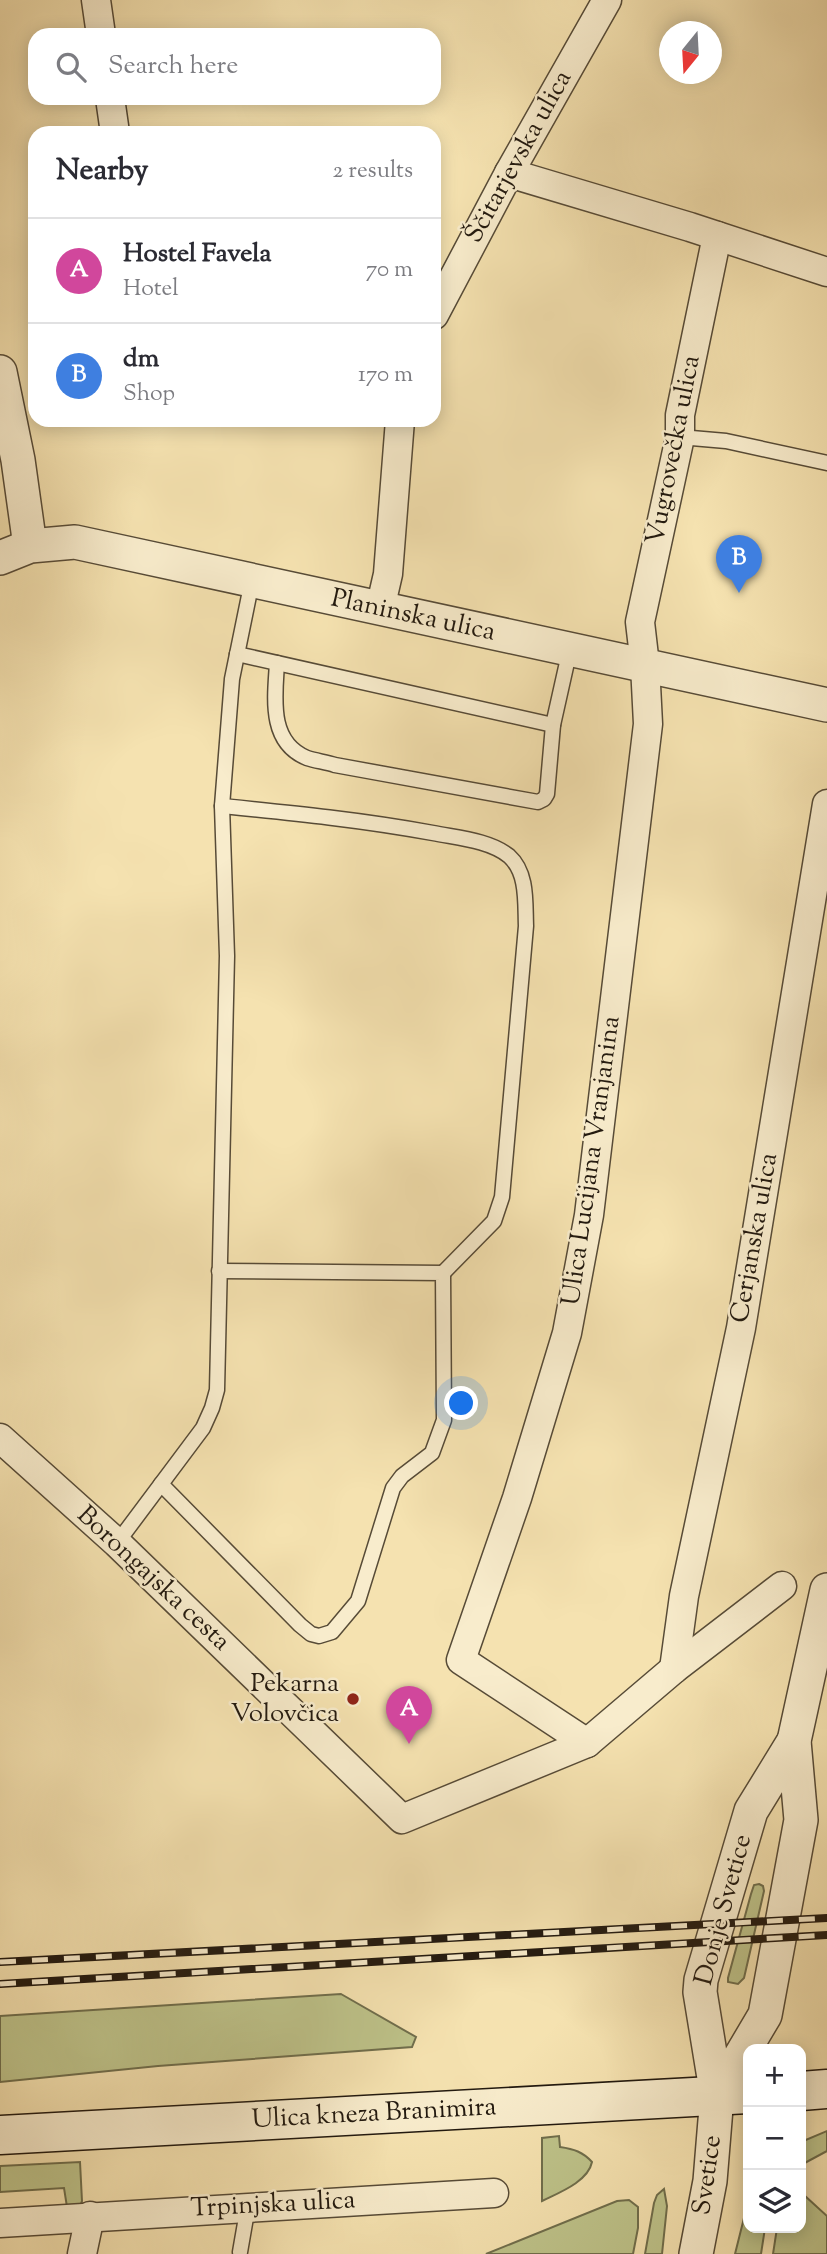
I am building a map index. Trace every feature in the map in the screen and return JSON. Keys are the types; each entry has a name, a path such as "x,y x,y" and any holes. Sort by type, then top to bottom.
{"main road":[{"path":"806,2091 827,2089"},
{"name":"Ulica kneza Branimira","path":"0,2135 733,2095"}],"street":[{"path":"96,0 100,28"},
{"name":"Ščitarjevska ulica","path":"441,302 509,173 607,0"},
{"path":"111,105 114,126"},
{"path":"509,173 827,272"},
{"name":"Vugrovečka ulica","path":"645,665 640,622 680,436 680,415 717,236"},
{"path":"0,372 18,460 30,547"},
{"path":"380,609 388,574 399,427"},
{"name":"Planinska ulica","path":"0,558 30,547 75,542 827,705"},
{"name":"Ulica Lucijana Vranjanina","path":"587,1743 461,1660 517,1497 567,1333 589,1215 649,724 645,665"},
{"name":"Cerjanska ulica","path":"674,1670 684,1596 741,1328 827,804"},
{"name":"Borongajska cesta","path":"0,1438 117,1543 402,1819 587,1743 674,1670 782,1586"},
{"name":"Donje Svetice","path":"733,2095 700,1992 701,1980 751,1811 794,1741 818,1675 827,1590"},
{"name":"Donje Svetice","path":"733,2095 765,2015 801,1820 794,1741"},
{"name":"Svetice","path":"696,2254 710,2181 733,2095"},
{"name":"Trpinjska ulica","path":"0,2222 494,2193"},
{"path":"82,2254 90,2216"}],"lane":[{"path":"680,436 726,441 827,463"},
{"path":"117,1543 203,1428 217,1390 227,956 222,806 232,679 251,581"},
{"path":"277,663 275,700 278,725 284,740 308,758 538,802 547,794 553,725 570,649"},
{"path":"237,654 553,725"},
{"path":"161,1484 305,1630 319,1636 332,1632 358,1601 365,1586 393,1488 402,1476 432,1453 437,1445 444,1420 443,1273 494,1222 502,1197 526,926 525,892 520,871 509,856 489,845 451,836 380,824 222,806"},
{"path":"219,1271 443,1273"},
{"path":"240,2252 248,2206"}],"green space":[{"path":"759,1884 764,1891 744,1978 738,1984 728,1982 751,1894 754,1885"},
{"path":"341,1994 416,2037 412,2047 158,2066 0,2082 0,2016"},
{"path":"827,2131 827,2151 806,2162 806,2140"},
{"path":"559,2136 560,2147 578,2152 592,2162 579,2181 542,2201 542,2138"},
{"path":"80,2162 80,2206 67,2207 64,2188 0,2192 0,2166"},
{"path":"664,2189 667,2206 662,2254 645,2254 654,2203 657,2195"},
{"path":"806,2197 827,2216 827,2254 773,2254 776,2233 806,2233"},
{"path":"629,2200 638,2207 638,2228 633,2254 486,2254 617,2201"},
{"path":"743,2222 743,2233 764,2233 761,2254 735,2254"}],"railway":[{"path":"0,1962 827,1918"},
{"path":"0,1984 827,1935"}],"place":[{"name":"dm","path":"739,593"},
{"name":"Pekarna Volovčica","path":"353,1699"},
{"name":"Hostel Favela","path":"409,1744"}]}
